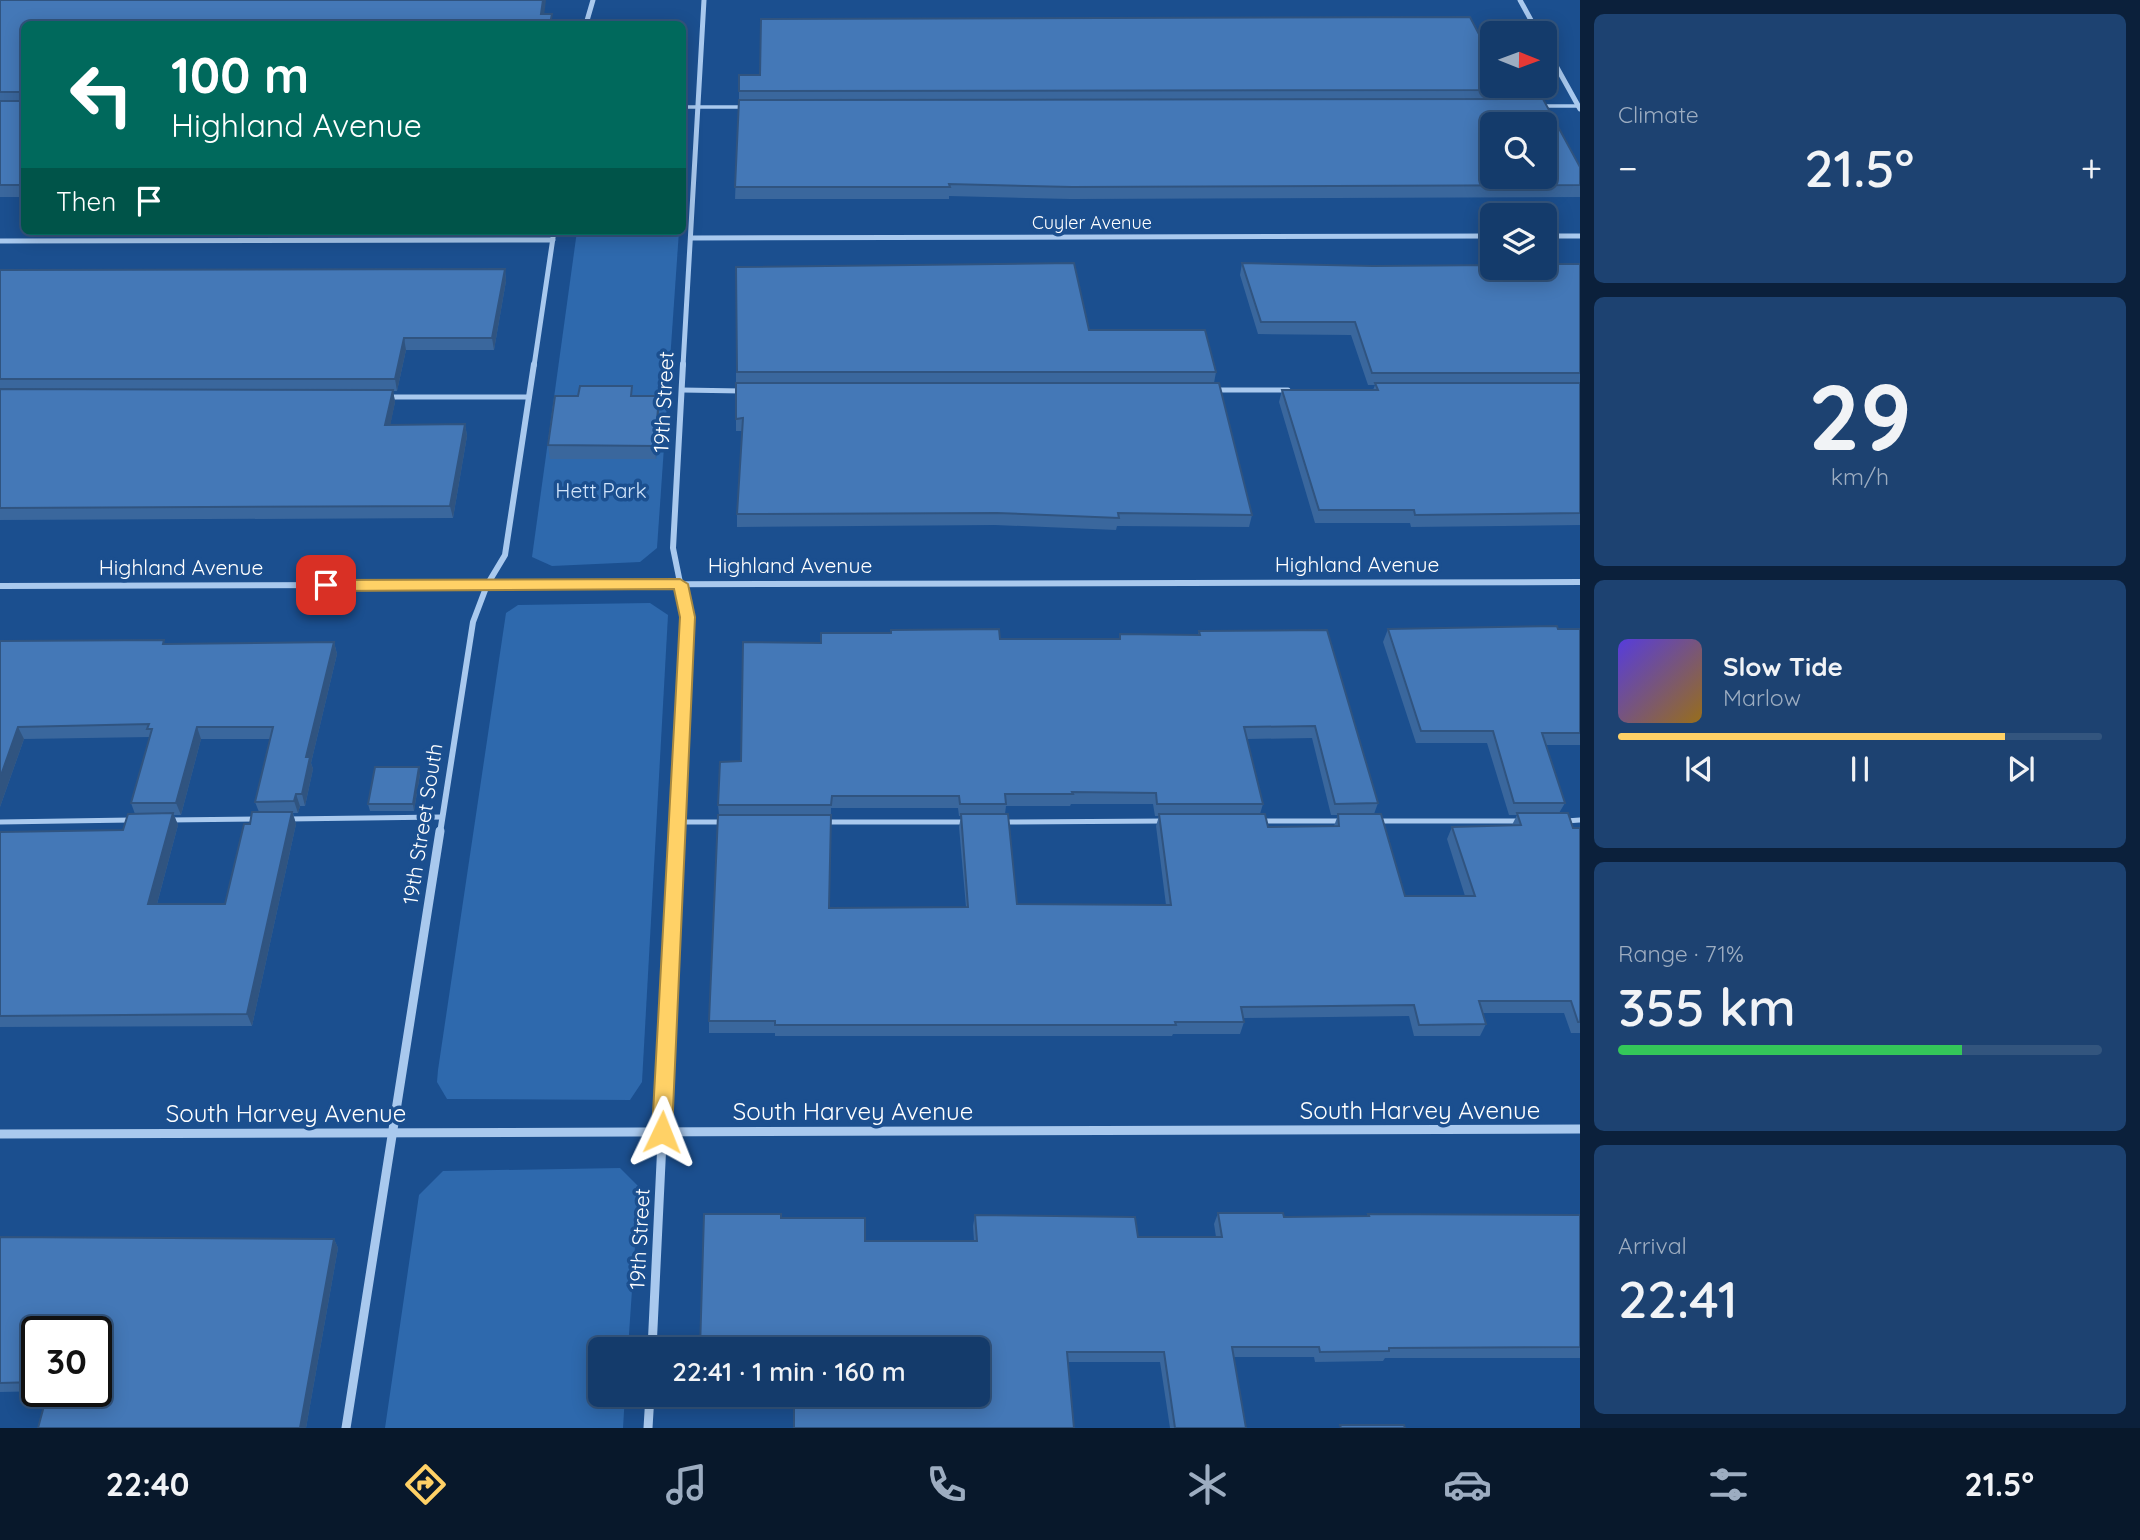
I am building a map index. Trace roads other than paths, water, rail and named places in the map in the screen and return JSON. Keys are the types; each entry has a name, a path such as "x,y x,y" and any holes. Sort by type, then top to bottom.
{"street":[{"path":"587,21 593,0"},
{"name":"19th Street","path":"653,1337 687,617 673,548 704,0"},
{"path":"1520,0 1531,21"},
{"path":"1558,69 1580,107"},
{"name":"19th Street South","path":"346,1428 473,622 487,585 505,555 554,235"},
{"name":"Cuyler Avenue","path":"691,238 1480,236"},
{"path":"1557,236 1580,236"},
{"path":"0,241 553,240"},
{"name":"Highland Avenue","path":"0,586 1580,582"},
{"name":"South Harvey Avenue","path":"0,1134 1580,1129"},
{"path":"648,1428 649,1407"}],"lane":[{"path":"1529,106 1580,107"},
{"path":"686,107 746,107"},
{"path":"682,390 749,391"},
{"path":"1206,390 1289,390"},
{"path":"384,397 529,397"},
{"path":"285,819 442,817"},
{"path":"163,820 272,819"},
{"path":"0,822 136,820"},
{"path":"1552,821 1580,820"},
{"path":"998,822 1178,821"},
{"path":"1248,821 1345,821"},
{"path":"1372,821 1525,821"},
{"path":"677,822 735,822"},
{"path":"818,822 971,822"}],"park label":[{"name":"Hett Park","path":"601,491"}]}
